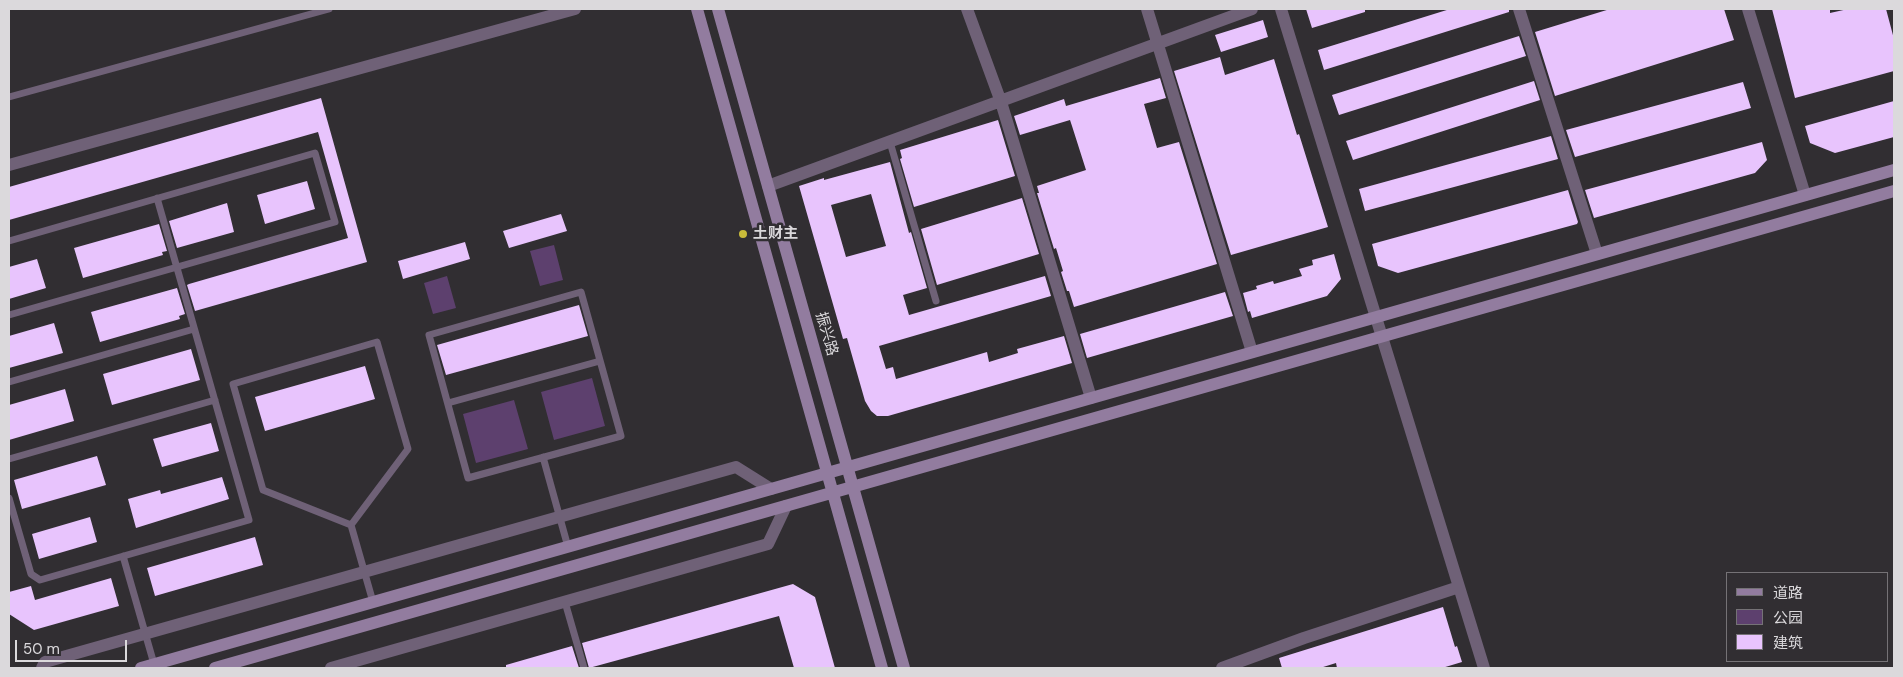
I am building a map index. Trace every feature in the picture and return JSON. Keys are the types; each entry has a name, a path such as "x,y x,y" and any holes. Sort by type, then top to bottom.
{"main road":[{"path":"697,9 882,668"},
{"name":"振兴路","path":"718,9 904,668"},
{"path":"141,668 1894,170"},
{"path":"215,668 1894,191"}],"street":[{"path":"9,165 575,9"},
{"path":"967,9 1001,102 1090,398"},
{"path":"1147,9 1252,352"},
{"path":"768,186 1252,9"},
{"path":"1281,9 1484,668"},
{"path":"1519,9 1597,254"},
{"path":"1748,9 1805,195"},
{"path":"42,668 45,662 736,467 771,489"},
{"path":"331,668 768,544 786,506"},
{"path":"1222,668 1304,638 1459,587"}],"lane":[{"path":"9,97 329,9"},
{"path":"890,142 936,301"},
{"path":"9,241 315,153 335,222 9,315"},
{"path":"9,498 31,574 40,580 249,520 157,198"},
{"path":"581,292 621,436 468,478 448,403 429,334 581,292"},
{"path":"9,382 194,329"},
{"path":"377,342 408,449 351,525 263,490 233,384 377,342"},
{"path":"448,403 600,360"},
{"path":"9,459 215,400"},
{"path":"543,457 568,547"},
{"path":"351,525 373,602"},
{"path":"123,556 154,664"},
{"path":"565,602 584,668"}],"green space":[{"path":"554,245 563,280 540,286 530,251"},
{"path":"447,276 456,308 433,314 424,283"},
{"path":"592,378 605,426 554,440 541,392"},
{"path":"514,400 528,449 476,463 463,414"}],"building":[{"path":"1306,9 1365,9 1365,12 1312,28"},
{"path":"1450,9 1509,9 1509,12 1324,70 1318,50"},
{"path":"1610,9 1724,9 1734,40 1555,96 1535,32"},
{"path":"1772,9 1830,9 1830,13 1848,9 1886,9 1894,39 1894,71 1795,98"},
{"path":"1263,20 1268,37 1221,52 1215,35"},
{"path":"1519,36 1526,56 1339,115 1332,95"},
{"path":"1220,57 1225,75 1274,59 1328,227 1231,255 1174,71"},
{"path":"1160,78 1166,98 1144,104 1157,148 1179,142 1217,264 1074,307 1061,272 1063,271 1056,248 1054,249 1037,193 1039,193 1037,186 1086,170 1070,120 1020,135 1014,116 1064,99 1066,106"},
{"path":"1534,81 1540,100 1353,160 1346,141"},
{"path":"1743,82 1751,108 1575,157 1566,130"},
{"path":"321,98 367,262 195,311 187,285 189,284 348,238 318,132 9,220 9,187"},
{"path":"1894,101 1894,137 1835,153 1810,143 1805,126"},
{"path":"998,120 1015,176 914,207 900,159 902,158 900,150"},
{"path":"1551,136 1558,159 1365,211 1359,189"},
{"path":"1762,142 1767,160 1755,173 1594,218 1585,190"},
{"path":"890,162 909,233 911,232 927,288 903,295 909,315 1045,276 1051,296 879,346 886,369 893,367 896,379 987,352 989,362 1018,353 1017,349 1064,336 1072,363 888,416 877,416 871,411 865,401 847,338 843,339 799,186 824,178 824,180","holes":["871,194 886,246 846,257 831,205"]},
{"path":"307,181 315,209 265,224 257,195"},
{"path":"1568,190 1577,224 1398,273 1378,266 1372,244"},
{"path":"1022,198 1039,254 937,285 921,229"},
{"path":"227,203 234,232 177,248 169,221"},
{"path":"561,214 567,231 509,248 503,231"},
{"path":"159,224 167,251 162,252 163,255 83,278 74,248"},
{"path":"465,242 470,259 403,279 398,261"},
{"path":"1334,254 1341,279 1327,296 1252,318 1250,311 1248,312 1243,293 1257,289 1256,286 1273,281 1274,284 1302,276 1299,269 1313,265 1312,260"},
{"path":"37,259 46,288 9,299 9,267"},
{"path":"177,288 185,314 179,316 180,319 100,342 91,312"},
{"path":"1225,292 1233,316 1087,358 1080,334"},
{"path":"579,305 588,336 446,375 437,345"},
{"path":"54,323 63,353 9,368 9,336"},
{"path":"191,349 200,380 112,405 103,374"},
{"path":"365,366 375,399 265,431 255,397"},
{"path":"65,389 74,421 9,440 9,405"},
{"path":"211,423 219,451 162,467 153,439"},
{"path":"97,456 106,485 22,509 14,480"},
{"path":"222,477 229,499 136,528 128,499 160,490 161,494"},
{"path":"90,517 97,542 39,559 32,534"},
{"path":"255,537 263,565 155,596 147,568"},
{"path":"111,578 119,606 34,630 9,614 9,592 31,586 35,600"},
{"path":"793,584 815,597 835,668 794,668 779,616 589,668 582,643"},
{"path":"1443,607 1455,647 1457,646 1462,662 1442,668 1337,668 1336,663 1320,668 1282,668 1279,658"},
{"path":"572,646 579,668 506,668 506,665"}],"place":[{"name":"土财主","path":"743,234"}]}
